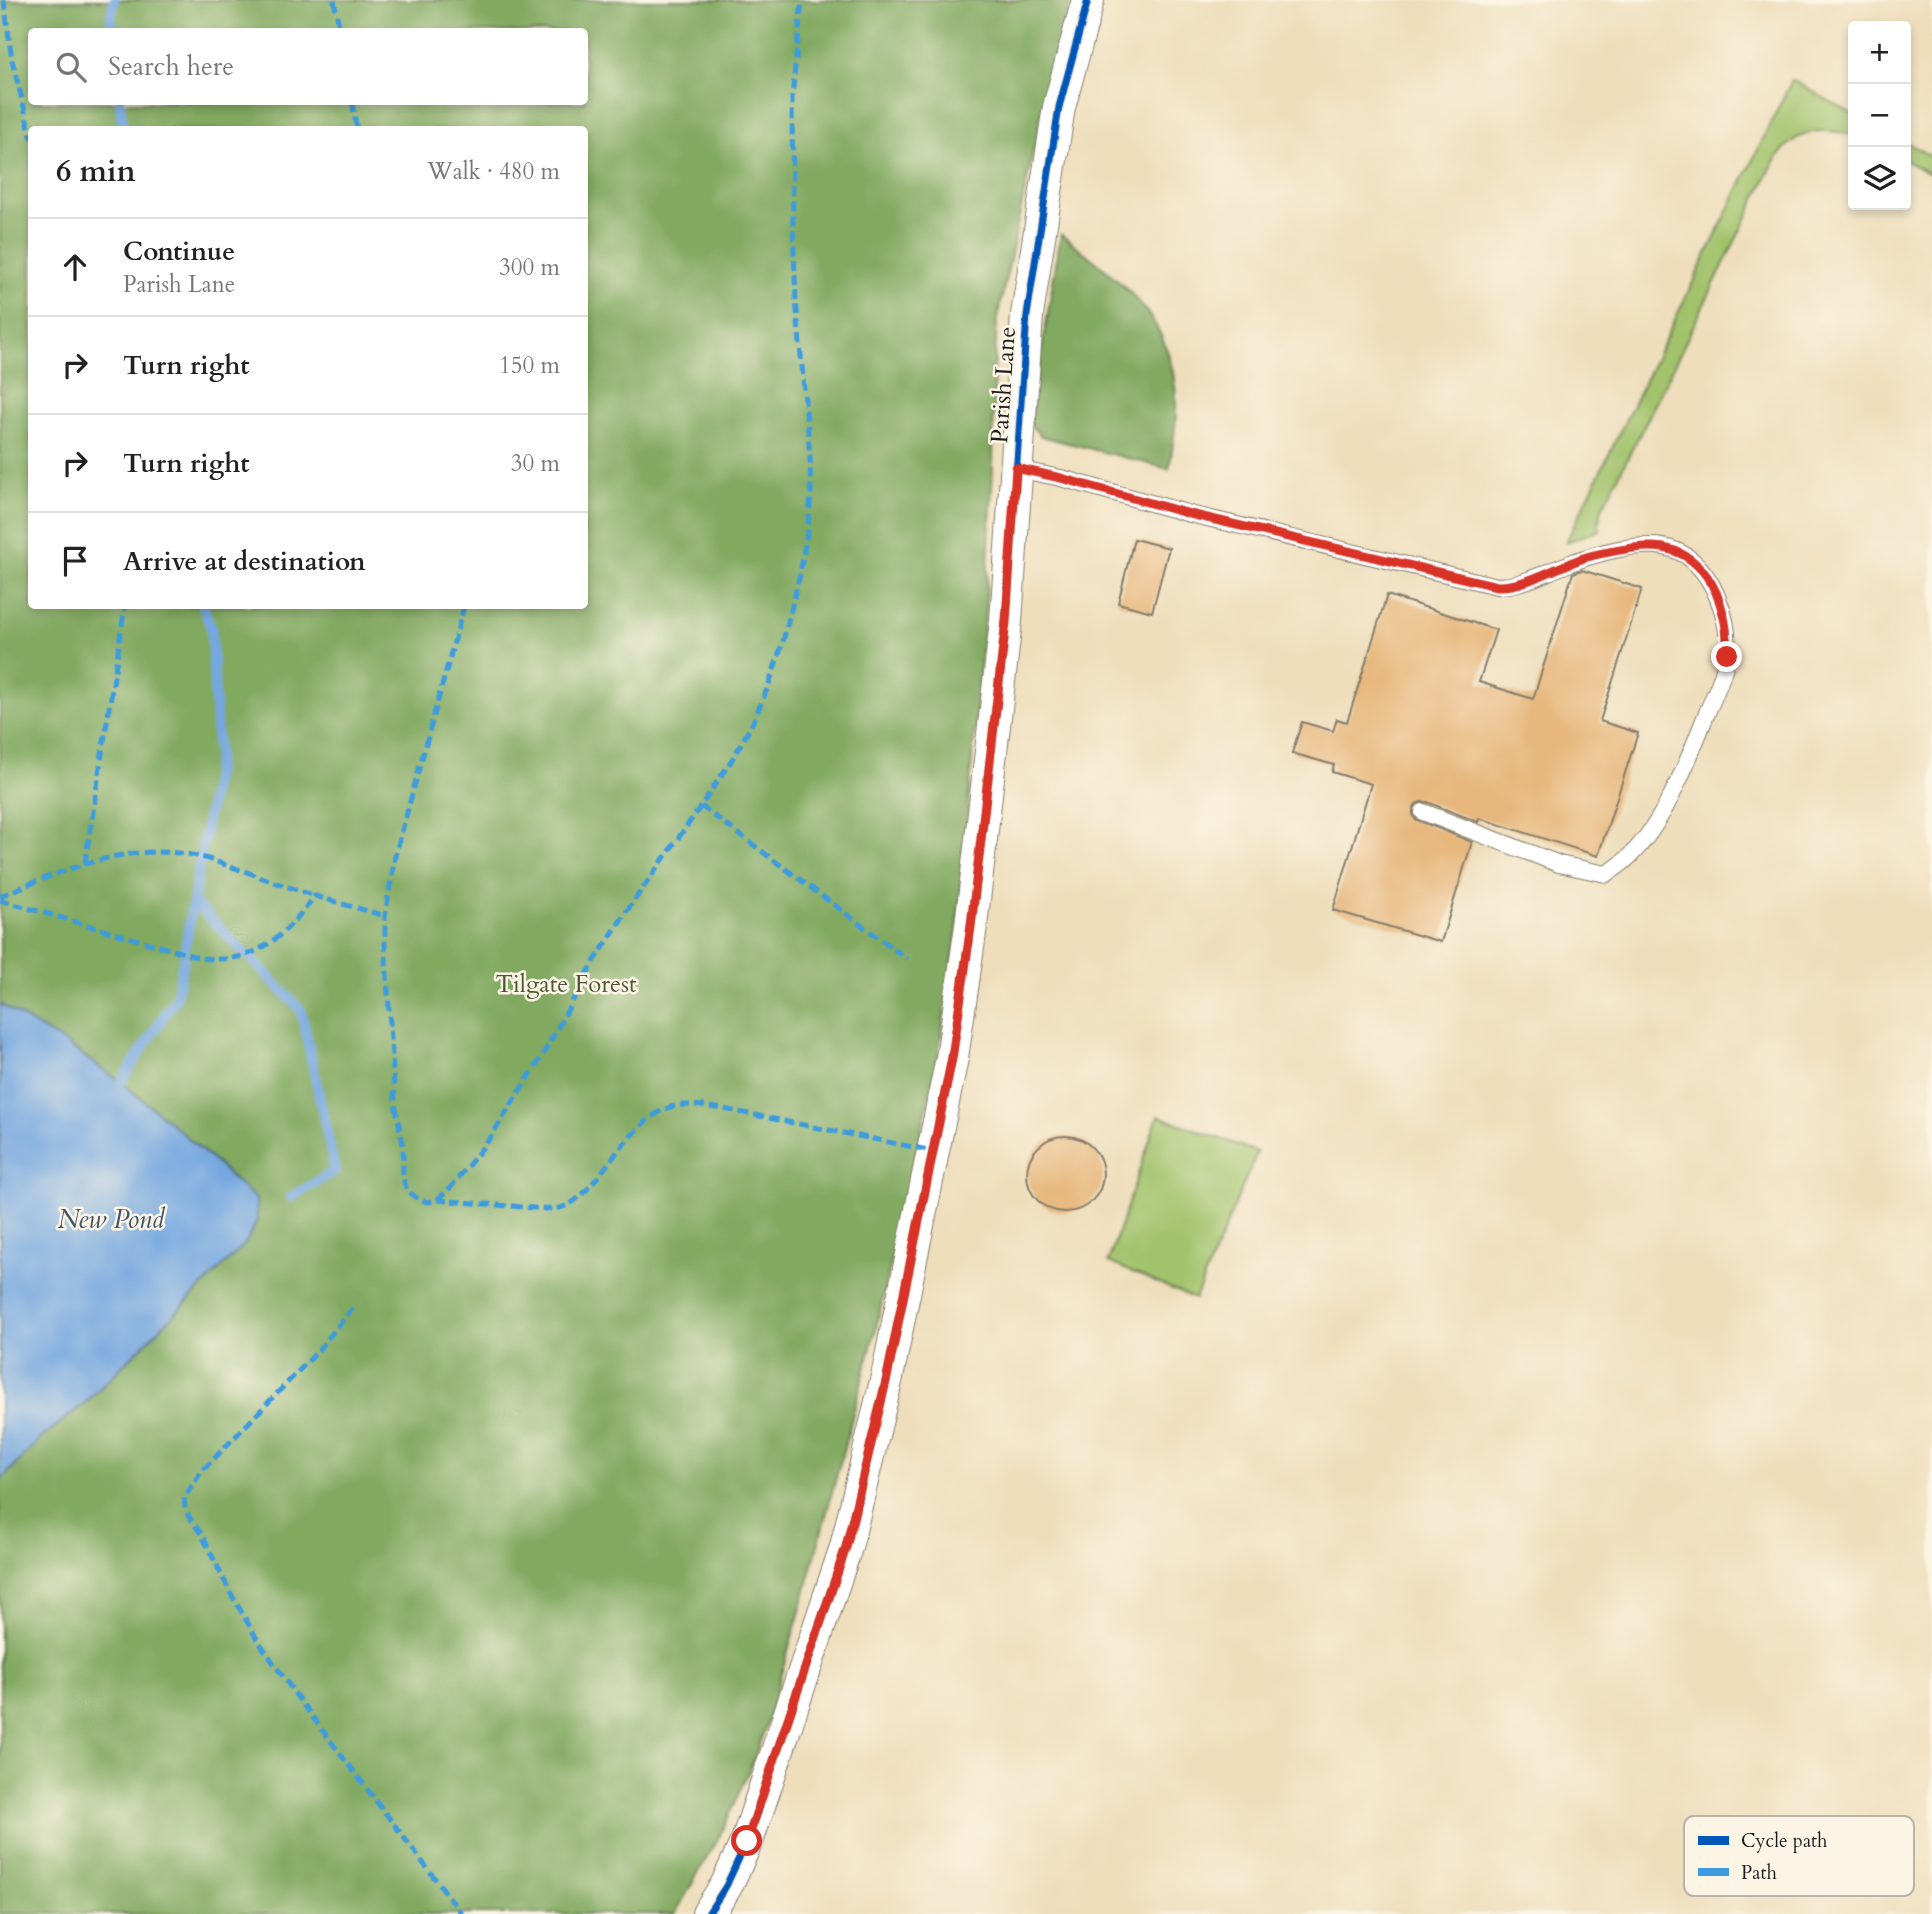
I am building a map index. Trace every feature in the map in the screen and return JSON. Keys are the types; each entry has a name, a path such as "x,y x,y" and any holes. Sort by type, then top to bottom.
{"street":[{"name":"Parish Lane","path":"708,1914 726,1886 747,1841 842,1559 887,1377 952,1058 969,940 1006,621 1027,315 1059,107 1088,0"}],"lane":[{"path":"1016,468 1190,514 1497,586 1516,584 1587,557 1640,547 1654,546 1675,550 1703,571 1715,590 1724,619 1728,645 1724,671 1692,750 1668,800 1652,828 1627,859 1606,874 1559,864 1423,813"}],"green space":[{"name":"Tilgate Forest","path":"0,0 1071,0 1044,101 997,320 986,601 957,931 937,1063 875,1332 803,1601 765,1728 723,1829 675,1914 0,1914 0,1481 41,1438 85,1403 246,1243 256,1199 176,1127 69,1046 0,1004"},
{"path":"1792,80 1848,111 1848,134 1826,131 1804,134 1787,146 1771,168 1602,508 1600,530 1566,542"},
{"path":"1911,145 1932,157 1932,175 1911,164"},
{"path":"1061,234 1126,288 1157,328 1168,352 1174,379 1176,417 1169,469 1041,436 1032,427 1030,420"},
{"path":"1158,1116 1257,1152 1195,1299 1108,1262"}],"water":[{"name":"New Pond","path":"0,1004 65,1043 121,1082 171,1123 256,1199 257,1220 246,1243 85,1403 41,1438 0,1481"}],"building":[{"path":"1134,539 1169,548 1152,612 1118,603"},
{"path":"1582,570 1642,589 1600,721 1638,733 1598,856 1479,818 1478,822 1421,802 1413,809 1415,819 1472,842 1441,942 1333,910 1371,784 1332,772 1334,765 1292,753 1302,722 1333,731 1337,719 1347,722 1387,595 1496,630 1479,682 1533,699 1573,573"},
{"path":"1065,1136 1080,1139 1092,1147 1100,1159 1103,1174 1100,1189 1092,1201 1080,1209 1065,1212 1050,1209 1038,1201 1030,1189 1027,1174 1030,1159 1038,1147 1050,1139"}],"waterway":[{"path":"112,28 114,0"},
{"path":"120,105 123,126"},
{"path":"185,948 218,757 211,628 204,609"},
{"path":"193,901 244,952"},
{"path":"250,957 301,1010 335,1171 291,1197"},
{"path":"121,1082 176,997 184,958"}],"marked path":[{"path":"4,0 12,60 29,126"},
{"path":"334,0 339,28"},
{"path":"463,609 395,856 385,916 395,1103 403,1145 403,1179 407,1190 427,1202 437,1200 452,1186 490,1138 541,1058 594,962 733,758 753,722 782,645 800,574 811,495 793,226 792,97 802,0"},
{"path":"353,105 356,126"},
{"path":"85,863 125,609"},
{"path":"701,806 907,959"},
{"path":"0,896 91,862 138,853 162,852 208,859 315,896"},
{"path":"0,900 201,958 220,959 238,957 267,945 291,924 315,896 385,916"},
{"path":"437,1200 547,1209 563,1207 585,1191 641,1125 663,1110 681,1105 724,1109 933,1151"},
{"path":"353,1308 316,1353 202,1471 184,1498 185,1507 257,1639 298,1698 462,1914"}],"cycle path":[{"path":"708,1914 726,1886 747,1841 846,1547 887,1377 952,1058 971,926 1006,621 1027,315 1059,107 1088,0"}],"route":[{"path":"747,1841 846,1547 887,1377 952,1058 971,926 1006,621 1016,468 1190,514 1497,586 1516,584 1587,557 1625,548 1654,546 1675,550 1694,562 1715,590 1726,630 1727,657"}]}
